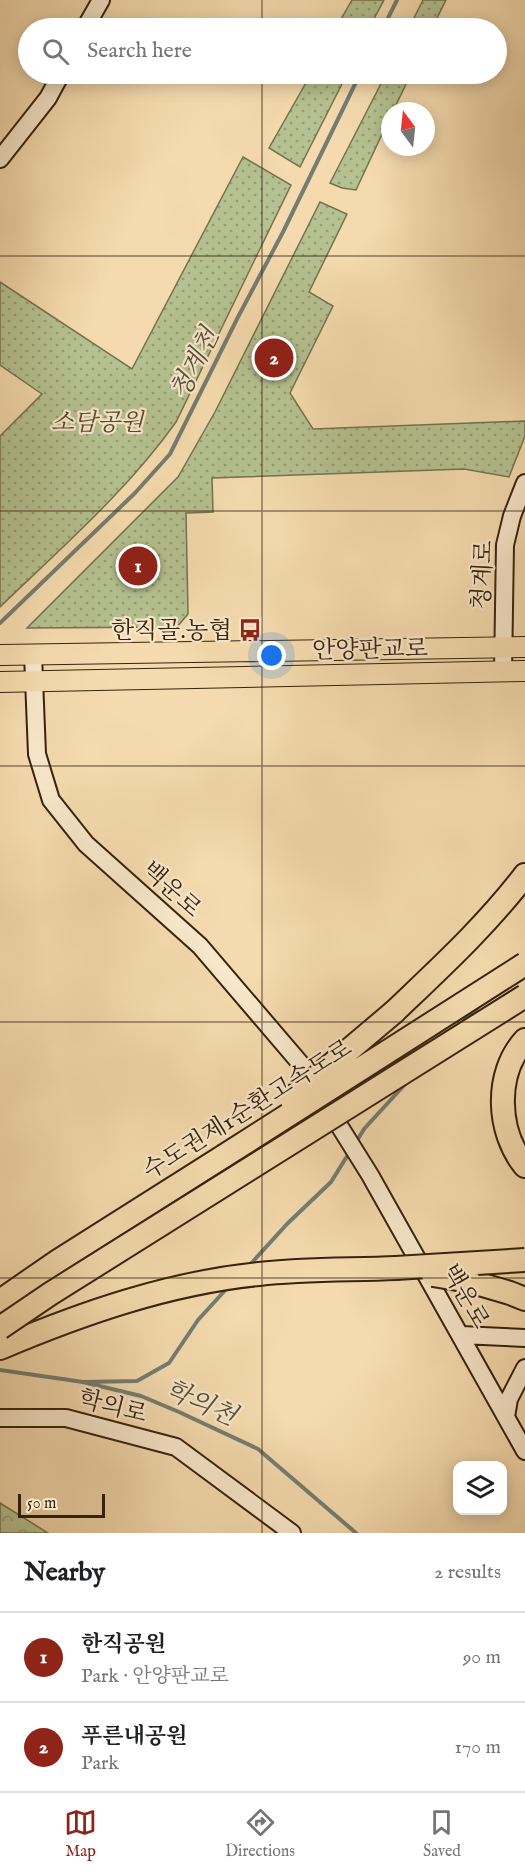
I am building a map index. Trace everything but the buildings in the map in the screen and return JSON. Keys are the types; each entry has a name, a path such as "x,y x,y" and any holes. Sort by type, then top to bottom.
{"highway":[{"path":"224,1156 394,1012 460,949 506,901 525,876"},
{"name":"수도권제1순환고속도로","path":"0,1301 525,964"},
{"path":"0,1328 50,1293 525,996"},
{"path":"525,1040 519,1046 508,1073 502,1098 506,1133 525,1167"},
{"path":"0,1348 69,1320 139,1298 202,1283 259,1274 525,1260"},
{"path":"396,1268 469,1281 525,1299"}],"main road":[{"path":"90,18 100,0"},
{"path":"0,159 48,98 56,84"},
{"name":"청계로","path":"503,672 505,545 512,516 525,483"},
{"name":"안양판교로","path":"1,655 525,646"},
{"name":"백운로","path":"33,654 37,754 51,800 86,844 200,946 300,1063 370,1175 525,1451"},
{"name":"안양판교로","path":"0,682 525,671"},
{"path":"460,1335 525,1338"},
{"path":"506,1417 509,1399 525,1368"},
{"name":"학의로","path":"0,1418 66,1418 176,1447 292,1533"}],"green space":[{"path":"352,0 384,0 374,18 342,18"},
{"path":"423,0 446,0 437,18 414,18"},
{"path":"305,84 342,84 300,167 269,148"},
{"path":"381,84 406,84 397,102 381,102 381,136 356,190 330,183"},
{"name":"소담공원","path":"243,157 291,185 176,422 115,495 0,607 0,436 42,394 0,365 0,282 132,369"},
{"path":"320,202 347,214 309,292 333,306 290,393 313,429 525,421 525,436 509,477 464,469 212,478 213,512 186,513 188,614 177,627 27,628 178,477 215,412"},
{"path":"0,1503 48,1533 0,1533"}],"waterway":[{"name":"청계천","path":"388,18 397,0"},
{"name":"청계천","path":"0,623 135,493 170,454 355,84"},
{"path":"462,1023 478,1007"},
{"path":"355,1144 364,1129 408,1081"},
{"path":"247,1268 287,1224 331,1182 349,1153"},
{"path":"83,1382 137,1381 169,1363 198,1320 229,1286"},
{"name":"학의천","path":"0,1370 83,1382 141,1396 179,1412 258,1449 356,1533"}],"place":[{"name":"푸른내공원","path":"274,358"},
{"name":"한직공원","path":"138,566"},
{"name":"한직골.농협","path":"250,630"}]}
